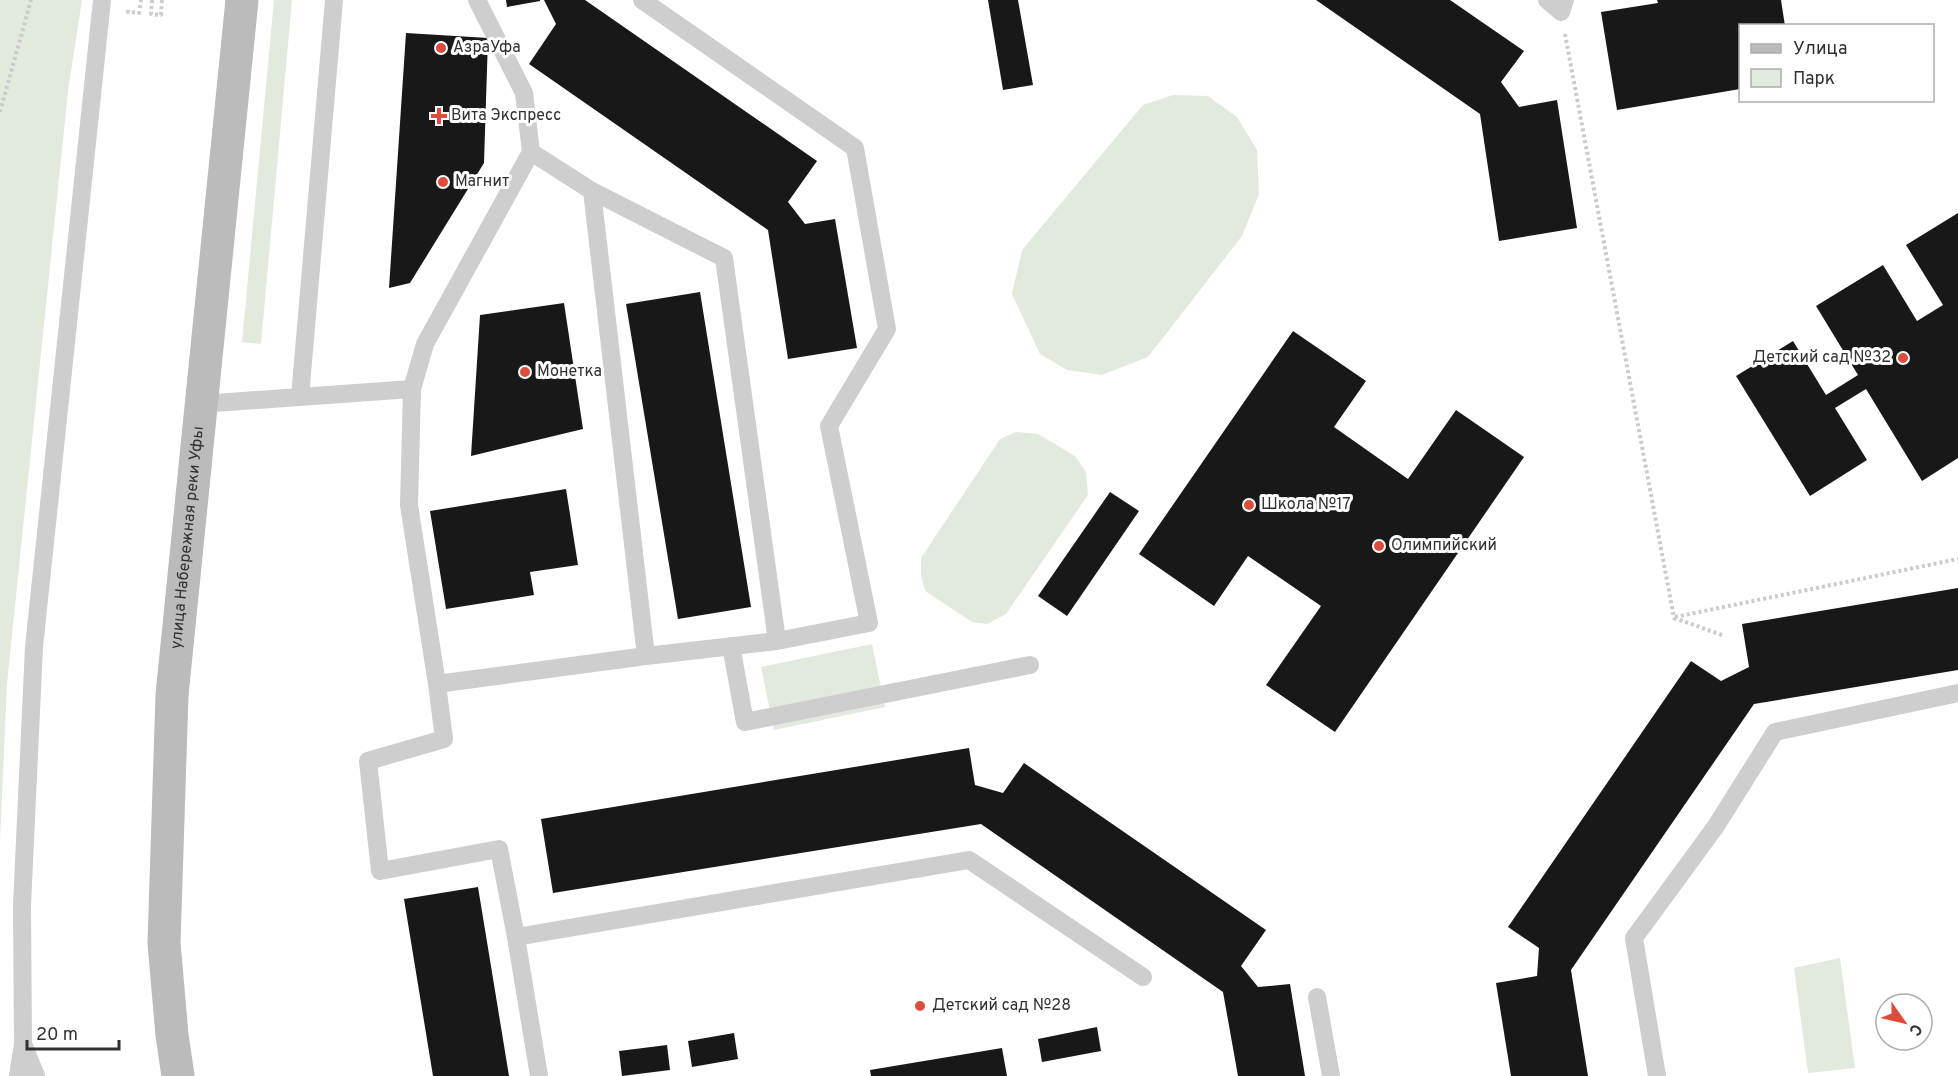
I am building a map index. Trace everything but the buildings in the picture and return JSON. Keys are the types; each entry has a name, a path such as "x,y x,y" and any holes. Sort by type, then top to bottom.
{"street":[{"name":"улица Набережная реки Уфы","path":"178,1076 164,943 171,707 242,0"}],"lane":[{"path":"18,1076 23,1044 22,904 34,647 102,0"},
{"path":"300,397 334,0"},
{"path":"477,0 524,93 531,152 425,344 412,388 409,506 444,739 368,761 380,871 499,849 539,1076"},
{"path":"437,684 777,641 869,623 829,426 887,329 855,148 642,0"},
{"path":"1547,0 1563,6"},
{"path":"531,152 592,191 724,258 777,641"},
{"path":"592,191 646,656"},
{"path":"201,404 412,388"},
{"path":"731,646 745,722 1030,665"},
{"path":"1657,1076 1634,938 1716,826 1776,732 1958,693"},
{"path":"516,937 969,860 1143,977"},
{"path":"1317,997 1331,1076"},
{"path":"23,1044 36,1076"}],"path":[{"path":"0,112 31,0"},
{"path":"128,6 128,12 139,13 141,0"},
{"path":"152,0 151,14 161,15 162,0"},
{"path":"1563,6 1674,618"},
{"path":"1674,618 1958,559"},
{"path":"1674,618 1722,635"}],"green space":[{"path":"0,0 82,0 68,91 7,684 0,842"},
{"path":"274,0 292,0 261,344 242,342"},
{"path":"1173,95 1208,96 1237,117 1257,150 1259,194 1242,236 1148,357 1102,375 1067,370 1040,354 1012,294 1022,250 1143,105"},
{"path":"1016,432 1038,434 1075,456 1086,472 1088,495 1006,614 987,624 972,622 925,591 921,575 921,558 1000,439"},
{"path":"872,644 885,707 774,730 761,667"},
{"path":"1840,958 1855,1068 1808,1073 1794,968"}],"place":[{"name":"АзраУфа","path":"441,48"},
{"name":"Вита Экспресс","path":"439,116"},
{"name":"Магнит","path":"443,182"},
{"name":"Детский сад №32","path":"1903,358"},
{"name":"Монетка","path":"525,372"},
{"name":"Школа №17","path":"1249,505"},
{"name":"Олимпийский","path":"1379,546"},
{"name":"Детский сад №28","path":"920,1006"}]}
